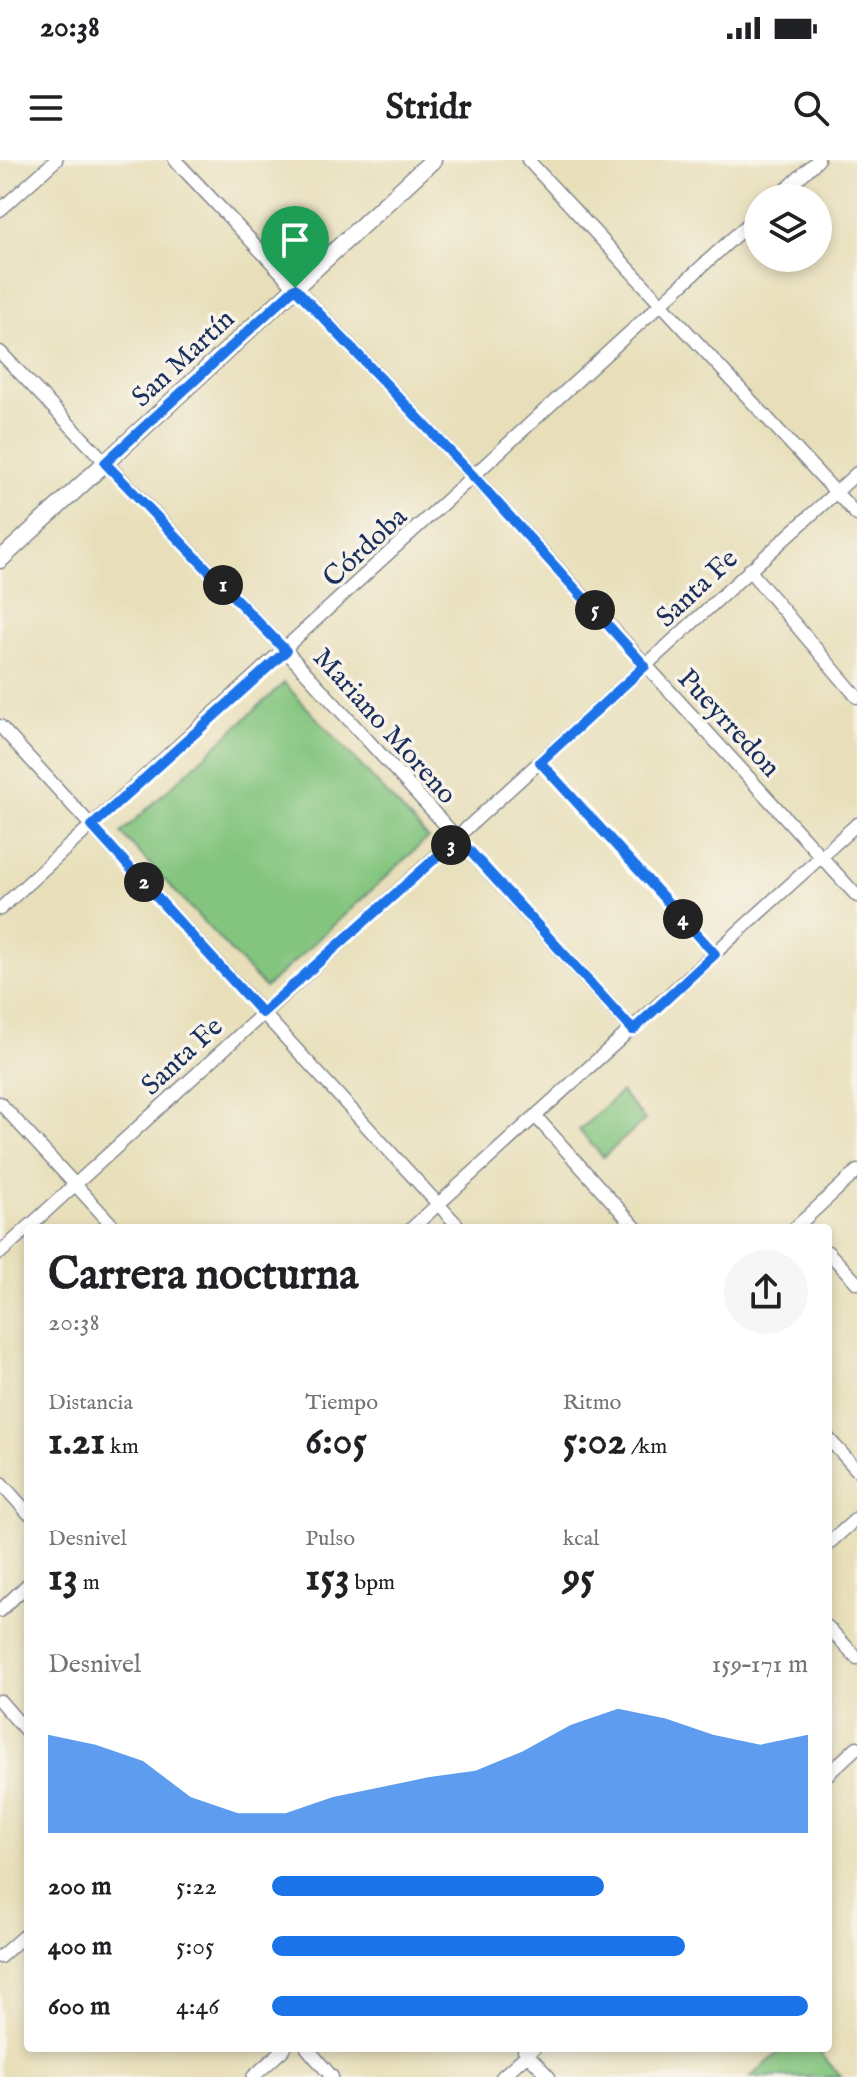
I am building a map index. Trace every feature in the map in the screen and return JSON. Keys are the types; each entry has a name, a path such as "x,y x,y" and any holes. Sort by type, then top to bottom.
{"street":[{"path":"0,210 56,160"},
{"name":"Pueyrredon","path":"175,160 474,477 857,896"},
{"name":"San Martín","path":"0,560 433,160"},
{"path":"528,160 857,515"},
{"path":"792,184 818,160"},
{"name":"Córdoba","path":"0,909 286,651 744,228"},
{"name":"Mariano Moreno","path":"0,352 286,651 633,1030"},
{"name":"Santa Fe","path":"32,1224 857,473"},
{"path":"749,570 857,697"},
{"path":"0,726 456,1224"},
{"path":"416,1224 537,1118 857,824"},
{"path":"0,1103 111,1224"},
{"path":"537,1118 632,1224"},
{"path":"803,1224 857,1171"},
{"name":"Santa Fe","path":"0,1253 24,1231"},
{"path":"832,1256 857,1283"},
{"path":"832,1442 857,1470"},
{"path":"0,1482 24,1509"},
{"path":"832,1540 857,1518"},
{"path":"0,1611 24,1588"},
{"path":"832,1631 857,1658"},
{"path":"0,1701 24,1728"},
{"path":"832,1770 857,1747"},
{"path":"0,1957 24,1936"},
{"path":"253,2077 281,2052"},
{"path":"310,2052 332,2077"},
{"path":"502,2077 526,2052"},
{"path":"530,2052 549,2077"}],"lane":[{"path":"540,762 715,954"}],"green space":[{"path":"284,683 428,838 265,988 121,833"},
{"path":"621,1092 645,1120 603,1157 579,1130"},
{"path":"779,2052 819,2052 841,2077 751,2077"}],"route":[{"path":"295,288 474,477 645,666 540,762 715,954 633,1030 458,838 262,1013 92,826 286,651 105,463 295,288"}]}
